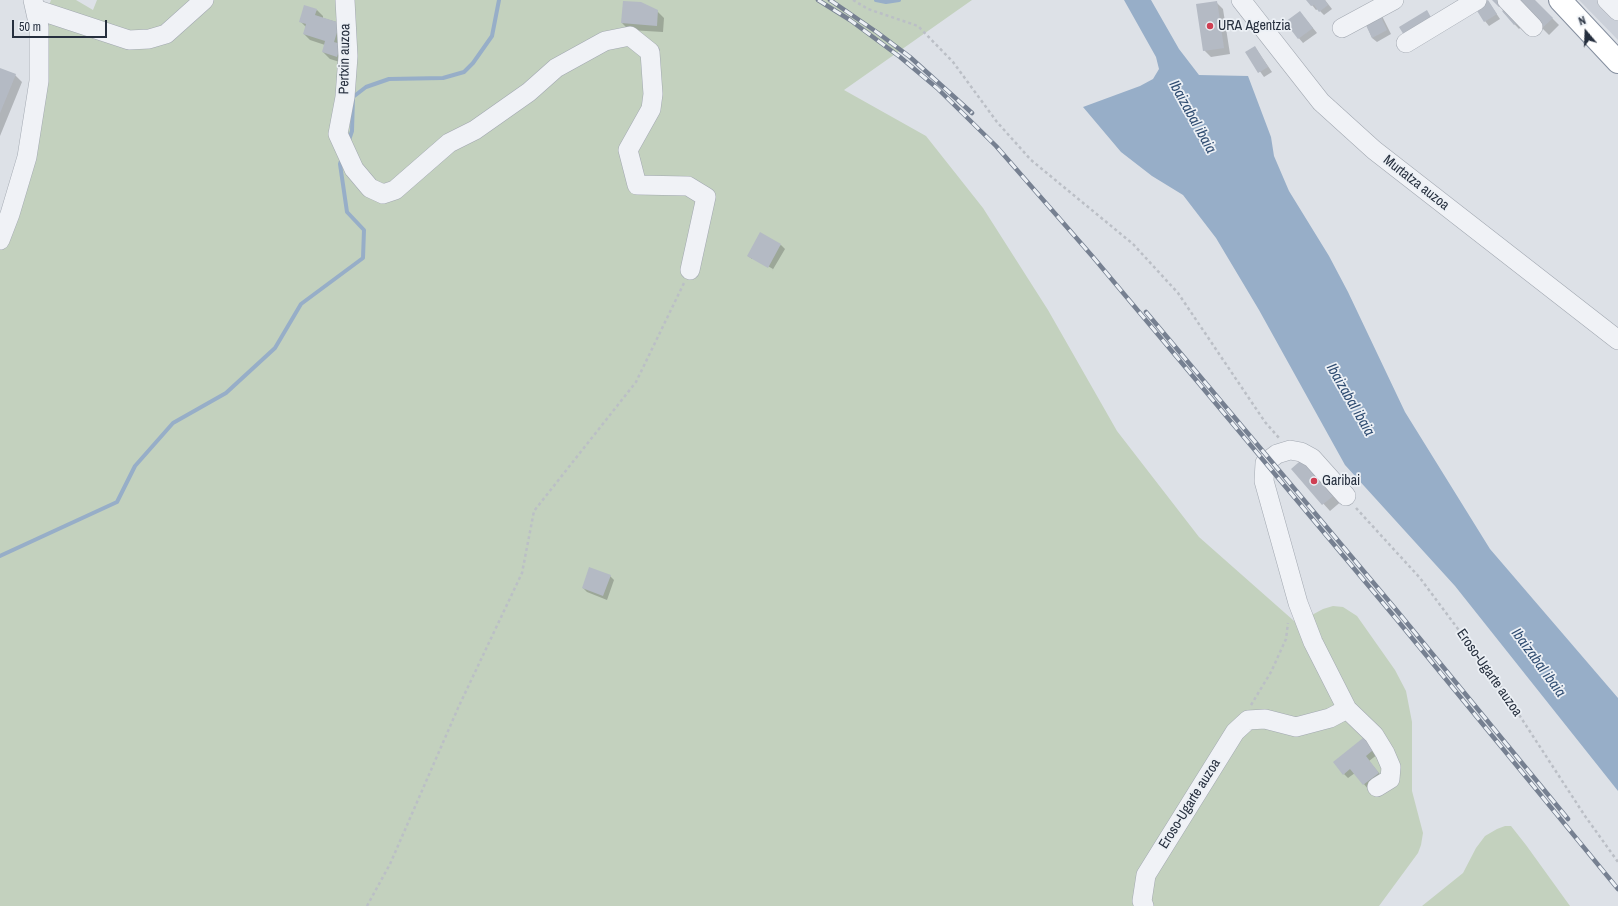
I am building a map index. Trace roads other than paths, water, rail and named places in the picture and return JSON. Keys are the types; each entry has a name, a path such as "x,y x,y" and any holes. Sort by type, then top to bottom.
{"highway":[{"path":"1560,0 1618,62"}],"street":[{"path":"34,5 129,40 149,39 166,34 204,0"},
{"name":"Pertxin auzoa","path":"345,0 348,56 345,97 338,134 354,168 370,188 383,194 395,190 449,143 475,130 529,92 556,68 605,41 630,36 650,52 652,94 651,109 628,150 637,185 688,186 706,197 690,270"},
{"name":"Murtatza auzoa","path":"1241,0 1321,102 1368,145 1618,340"},
{"path":"1342,28 1394,0"},
{"path":"1406,43 1477,0"},
{"path":"1506,0 1533,27"},
{"path":"1607,0 1618,11"},
{"path":"0,240 10,214 27,157 39,81 39,27 34,5"},
{"path":"1346,496 1312,458 1301,452 1290,450 1277,454 1265,463 1264,481 1298,603 1313,642 1347,709 1374,736 1385,753 1390,768 1390,779 1377,787"},
{"name":"Eroso-Ugarte auzoa","path":"1144,906 1142,901 1146,874 1235,732 1248,720 1265,719 1296,727 1330,718 1347,709"}],"water":[{"name":"Ibaizabal ibaia","path":"1124,0 1151,0 1179,49 1199,75 1248,76 1271,137 1274,156 1289,191 1329,256 1348,292 1405,412 1490,549 1618,698 1618,791 1455,586 1345,465 1259,310 1216,238 1183,195 1152,176 1121,152 1083,107 1140,86 1153,79 1159,69 1156,57"}],"waterway":[{"path":"348,143 352,131 353,97 366,87 389,79 443,78 464,72 473,63 492,36 499,0"},
{"path":"876,0 886,2 899,0"},
{"path":"0,556 117,502 135,466 173,423 226,393 275,348 301,304 363,258 364,230 347,212 340,164 342,158"}],"railway":[{"path":"818,0 850,20 900,57 937,88 996,146 1093,257 1398,621 1618,889"},
{"path":"830,0 910,57 972,113"},
{"path":"1146,312 1398,612 1568,819"}],"place":[{"name":"URA Agentzia","path":"1210,26"},
{"name":"Garibai","path":"1314,481"}]}
